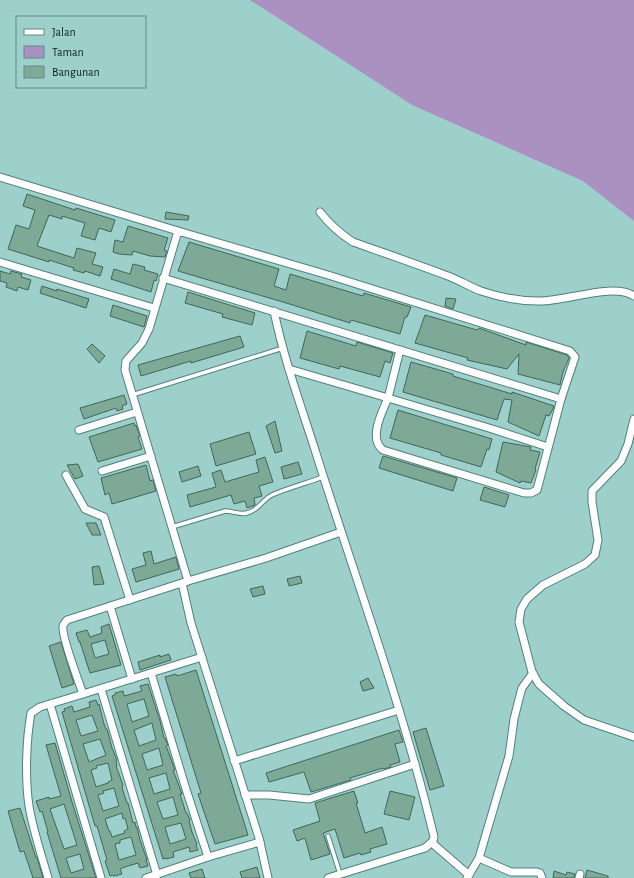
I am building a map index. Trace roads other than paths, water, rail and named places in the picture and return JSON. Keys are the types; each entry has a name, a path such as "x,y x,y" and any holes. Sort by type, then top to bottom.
{"street":[{"path":"0,176 178,231 328,275 570,351 574,354 574,359 561,399 537,490 531,493 524,493 383,450 377,444 376,438 379,421 388,398 400,350"},
{"path":"320,212 339,233 353,242 447,276 480,291 501,296 538,301 569,298 611,290 625,292 634,296"},
{"path":"178,231 149,329 142,343 126,361 125,370 172,527 185,582 191,623 260,842 268,878"},
{"path":"0,262 154,308"},
{"path":"163,278 561,399"},
{"path":"274,312 289,369 323,478 399,710 434,837 432,844 425,848 328,878"},
{"path":"289,369 548,447"},
{"path":"79,430 137,412"},
{"path":"634,419 628,444 621,461 592,492 592,502 598,540 595,555 585,564 543,585 527,599 521,609 519,622 533,674 539,684 564,706 584,720 634,737"},
{"path":"624,453 634,448"},
{"path":"102,471 151,456"},
{"path":"66,475 85,509 104,517 130,600"},
{"path":"83,694 65,640 63,626 67,620 266,558 341,532"},
{"path":"110,606 132,679"},
{"path":"48,878 34,829 29,805 27,768 31,713 40,707 202,657"},
{"path":"151,673 208,857"},
{"path":"432,844 468,876 479,858 509,756 514,719 519,699 525,682 533,674"},
{"path":"101,689 157,875"},
{"path":"50,704 101,878"},
{"path":"234,761 399,710"},
{"path":"245,795 309,798 341,789 415,764"},
{"path":"146,878 208,857 260,842"},
{"path":"479,858 506,871 537,872 540,873 542,878"}],"lane":[{"path":"132,395 283,348"},
{"path":"172,527 225,511 232,511 239,514 250,512 256,509 272,495 323,478"},
{"path":"328,836 340,874"}]}
